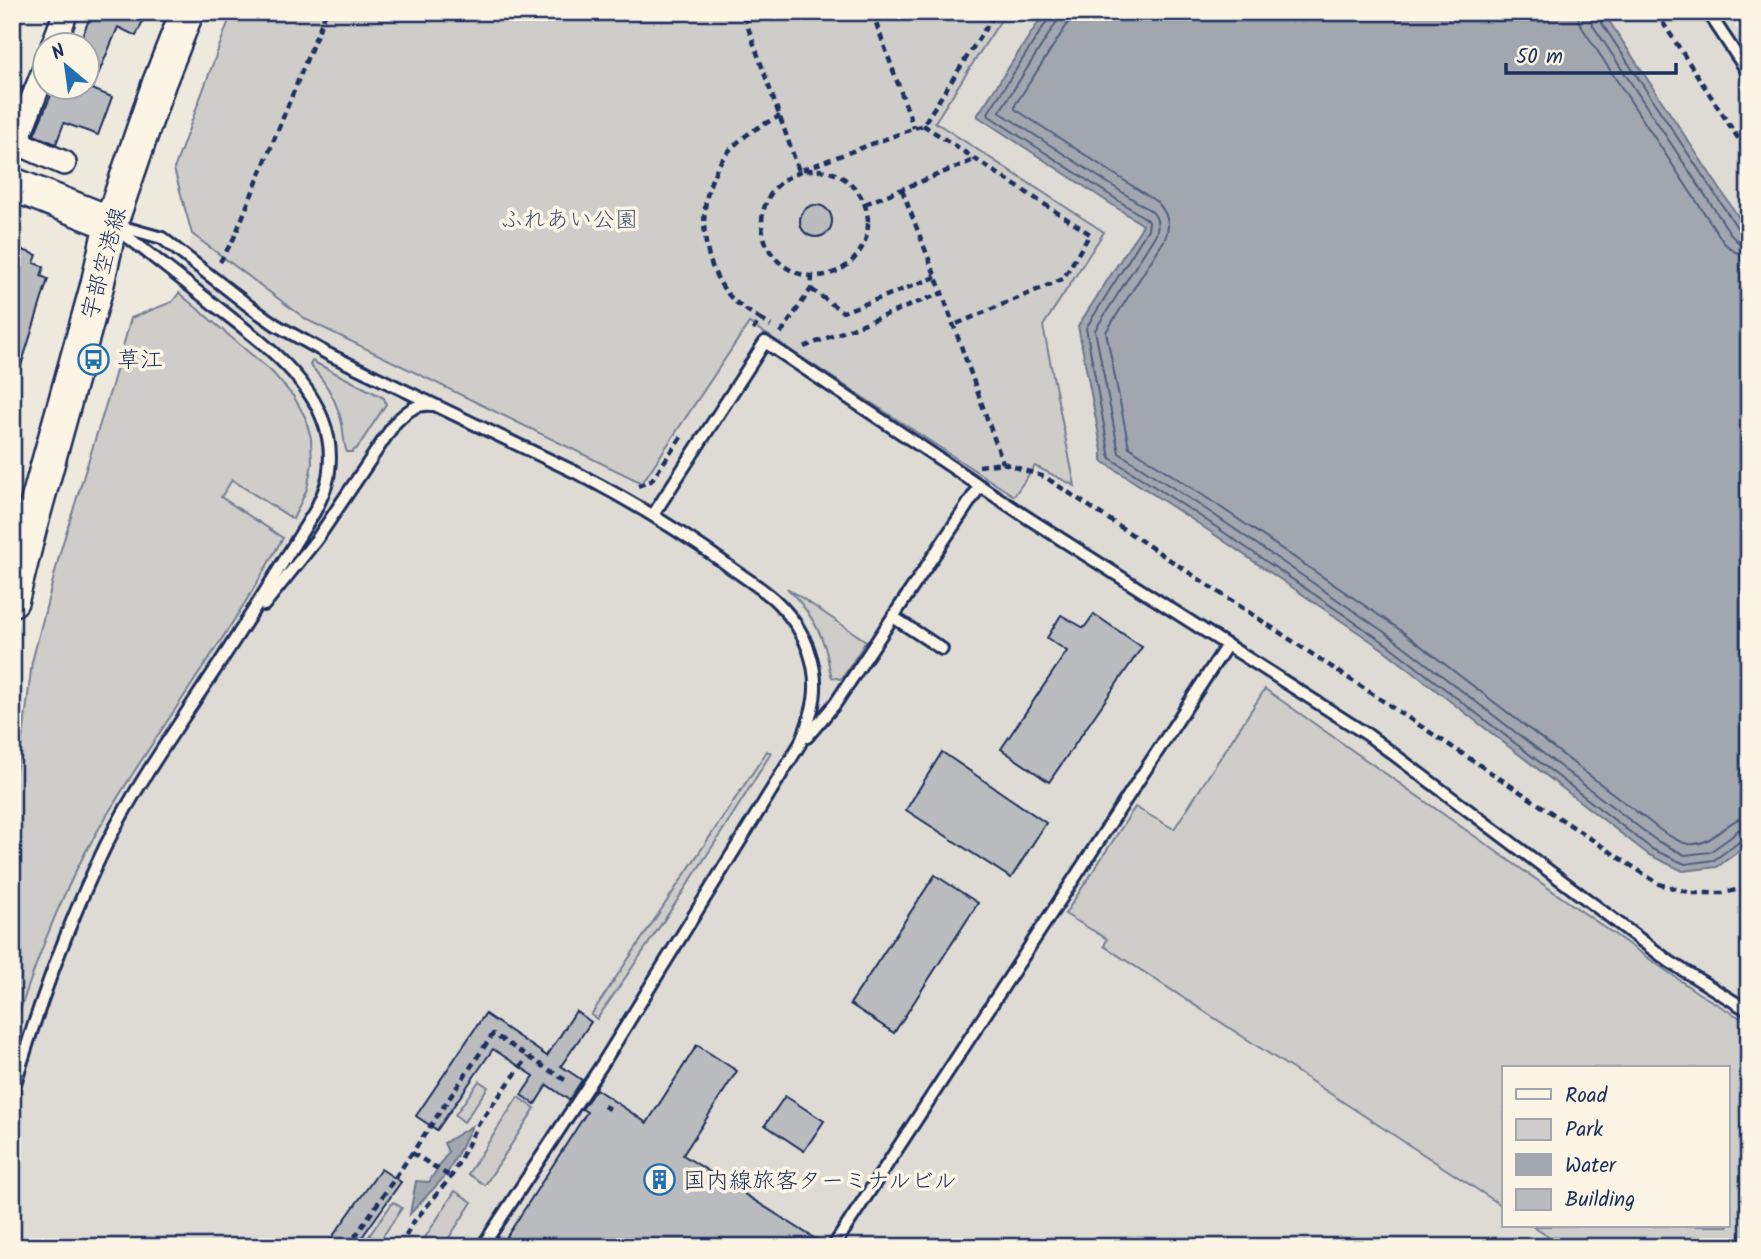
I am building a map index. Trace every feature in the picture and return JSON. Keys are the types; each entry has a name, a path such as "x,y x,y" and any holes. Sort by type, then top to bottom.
{"main road":[{"name":"宇部空港線","path":"12,600 97,286 111,223 159,83 187,12"},
{"path":"12,184 111,223"}],"street":[{"path":"58,32 66,12"},
{"path":"32,101 14,147 64,163"}],"lane":[{"path":"1708,12 1749,74"},
{"path":"111,223 162,237 249,306 328,354 596,483 653,514 777,602 789,615 809,650 815,673 816,694 811,717 800,744 603,1063 482,1247"},
{"path":"12,1094 54,967 107,843 152,765 233,644 315,511 329,472 330,458 324,423 318,407 296,374 111,223"},
{"path":"653,514 765,342 1028,519 1368,735 1670,962 1747,1005"},
{"path":"233,644 317,539 395,424 415,407 435,405"},
{"path":"800,744 835,705 981,486"},
{"path":"893,617 943,649"},
{"path":"833,1247 1227,645"}],"path":[{"path":"220,262 234,238 326,12"},
{"path":"755,12 744,16 799,171"},
{"path":"872,12 915,128"},
{"path":"799,171 816,170 846,179 857,190 869,219 862,250 852,262 839,271 824,276 792,272 779,263 769,250 763,235 762,219 774,190 799,171 923,125 996,12"},
{"path":"1656,12 1749,155"},
{"path":"752,331 760,320 734,301 720,283 710,261 705,245 705,208 716,171 726,154 751,132 780,116"},
{"path":"923,125 1090,234 1063,279 954,325"},
{"path":"865,204 975,159"},
{"path":"902,190 1003,463 1045,477 1660,884 1692,893 1723,893 1749,887"},
{"path":"782,333 811,289 812,276"},
{"path":"811,289 843,312 936,277"},
{"path":"804,347 942,293"},
{"path":"638,486 651,481 682,435"},
{"path":"348,1247 493,1034 568,1082"},
{"path":"401,1247 411,1225 451,1177 479,1124 528,1057"},
{"path":"604,1106 609,1110"},
{"path":"412,1153 451,1177"}],"shaded area":[{"path":"232,12 1725,12 1749,45 1749,1247 12,1247 12,790 24,729 32,662 61,549 131,318 172,302 179,293 192,234 174,169"}],"green space":[{"name":"ふれあい公園","path":"232,12 1006,12 935,122 1104,232 1043,326 1075,486 1035,466 1014,496 749,323 642,483 307,320 192,234 174,169"},
{"path":"179,293 272,372 294,397 305,417 311,438 312,464 307,489 293,519 232,480 221,497 283,538 251,593 124,787 85,853 44,942 12,1035 12,790 24,729 32,662 61,549 131,318 172,302"},
{"path":"312,361 384,398 386,404 352,452 347,452 337,407 326,385 310,365"},
{"path":"787,588 866,641 840,679 832,677 821,636 812,619"},
{"path":"1265,689 1698,993 1749,1023 1749,1232 1729,1247 1564,1247 1535,1228 1730,1228 1730,1066 1502,1066 1502,1206 1104,946 1107,939 1065,914 1135,807 1174,829"},
{"path":"767,751 771,753 729,821 597,1019 591,1015"},
{"path":"479,1081 488,1087 464,1122 455,1115"},
{"path":"518,1097 535,1108 485,1185 468,1174"},
{"path":"455,1191 472,1202 443,1247 419,1247"},
{"path":"393,1202 402,1208 379,1242 369,1236"}],"water":[{"path":"1045,12 1603,12 1749,233 1749,839 1743,848 1717,867 1683,871 1649,855 1384,650 1102,461 1078,326 1143,225 977,116"},
{"path":"472,1126 447,1174 410,1214 416,1181 429,1182 448,1152 444,1143"}],"building":[{"path":"86,12 147,12 136,36 118,27 102,65 102,32 84,32 91,15"},
{"path":"12,83 23,87 12,113"},
{"path":"102,93 112,97 98,135 64,123 56,144 34,135 48,102 102,102"},
{"path":"816,205 827,210 832,221 827,232 816,237 805,232 800,221 805,210"},
{"path":"17,248 37,255 34,263 44,267 41,276 48,279 16,382 12,381 12,260"},
{"path":"1094,614 1142,647 1049,782 1001,749 1067,651 1047,638 1061,615 1084,628"},
{"path":"942,752 1046,823 1011,878 906,810"},
{"path":"935,875 978,903 894,1033 850,1004"},
{"path":"576,1011 591,1022 561,1066 582,1080 569,1100 547,1085 535,1104 521,1095 534,1076 493,1049 437,1130 416,1116 485,1014 547,1056"},
{"path":"697,1045 737,1071 683,1155 817,1240 782,1240 777,1247 500,1247 587,1112 582,1109 596,1089 647,1123"},
{"path":"785,1096 824,1121 804,1151 765,1125"},
{"path":"381,1169 401,1182 355,1247 325,1247"}],"place":[{"name":"草江","path":"94,359"},
{"name":"国内線旅客ターミナルビル","path":"660,1180"}]}
